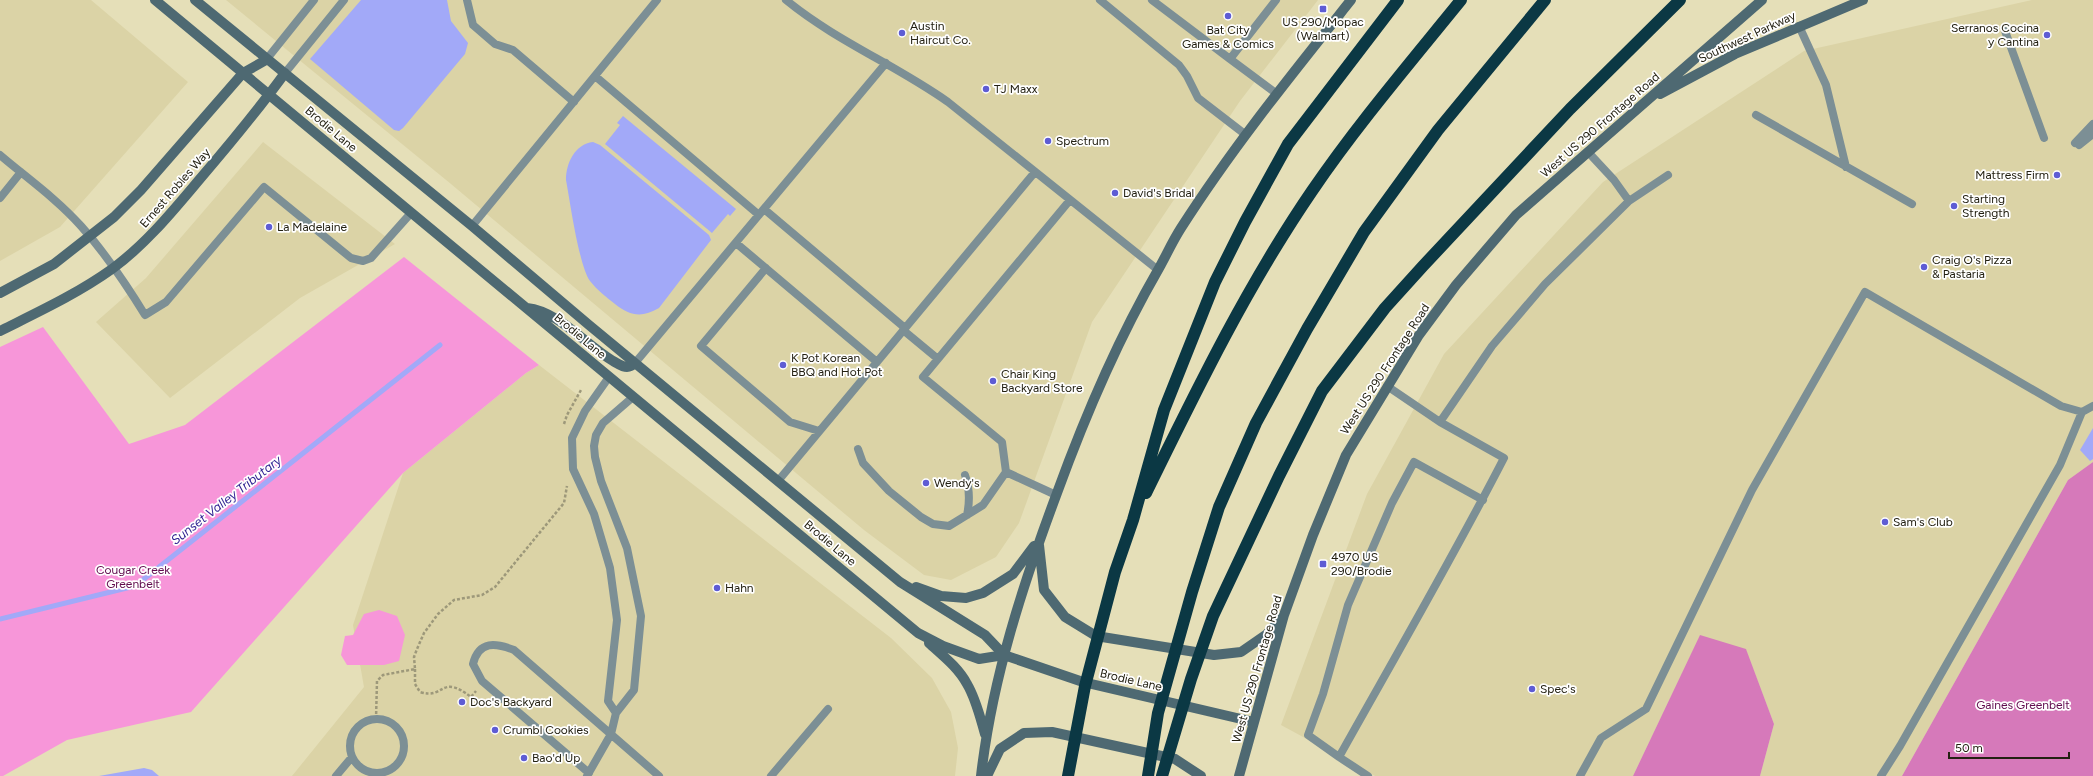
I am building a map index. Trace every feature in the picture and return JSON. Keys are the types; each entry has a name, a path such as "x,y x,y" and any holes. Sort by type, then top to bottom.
{"highway":[{"path":"1068,776 1085,686 1115,572 1133,520 1164,410 1215,282 1288,144 1398,0"},
{"path":"1133,520 1229,327 1270,257 1312,190 1388,90 1461,0"},
{"path":"1148,776 1158,713 1192,592 1219,507 1256,423 1307,329 1364,232 1438,130 1545,0"},
{"path":"1162,776 1191,679 1213,616 1279,476 1322,391 1386,308 1424,266 1570,109 1680,0"}],"main road":[{"name":"Brodie Lane","path":"155,0 918,633 943,646 979,659 1004,655"},
{"name":"Brodie Lane","path":"195,0 266,60 285,73 472,226 900,582 985,635 1004,655 1083,682 1254,722"},
{"path":"982,776 986,736 1004,655 1039,539 1084,420 1119,341 1180,229 1246,135 1351,0"},
{"name":"West US 290 Frontage Road","path":"1239,776 1284,615 1346,455 1419,335 1447,298 1511,221 1762,0"},
{"name":"Southwest Parkway","path":"1644,103 1735,54 1798,26 1863,0"},
{"name":"Ernest Robles Way","path":"0,292 54,264 114,217 141,190 243,73 266,60"},
{"name":"Ernest Robles Way","path":"0,331 57,303 113,268 159,228 254,115 285,73"},
{"path":"525,307 543,311 560,320 599,352 622,366 628,367 635,363"},
{"path":"1039,539 1044,590 1065,617 1096,636 1214,655 1241,652 1267,634 1284,615"},
{"path":"900,582 941,596 966,598 983,593 1012,574 1039,539"},
{"path":"918,633 950,662 968,684 976,703 986,736"},
{"path":"987,776 1000,750 1024,734 1052,732 1175,758 1201,776"}],"lane":[{"path":"266,60 314,0"},
{"path":"285,73 344,0"},
{"path":"467,0 473,25 495,44 513,50 574,102"},
{"path":"472,226 657,0"},
{"path":"786,0 806,16 886,63 948,102 1158,270"},
{"path":"1100,0 1179,65 1187,76 1198,98 1246,135"},
{"path":"1152,0 1277,94"},
{"path":"1230,59 1276,0"},
{"path":"1798,26 1826,85 1846,166"},
{"path":"2005,31 2044,138"},
{"path":"635,363 886,63"},
{"path":"595,76 904,329 938,359"},
{"path":"1756,115 1912,204"},
{"path":"2093,124 2077,144 2093,134"},
{"path":"1588,152 1614,180 1629,201"},
{"path":"0,155 52,198 90,237 145,315 166,302 190,276 264,186 336,246 356,260 363,261 371,258 411,213"},
{"path":"0,198 21,172"},
{"path":"778,481 1035,172"},
{"path":"1440,422 1497,340 1545,284 1629,201 1668,175"},
{"path":"858,449 863,463 889,491 921,517 933,524 949,526 983,505 1006,472 1002,442 923,377 1070,200"},
{"path":"736,243 877,362"},
{"path":"766,268 701,346 790,422 819,431"},
{"path":"1580,776 1601,738 1646,709 1752,490 1864,292 2061,406 2082,412"},
{"path":"609,377 585,411 572,438 573,470 594,514 610,568 617,620 608,701 616,713"},
{"path":"1339,757 1454,554 1504,458 1440,422 1387,386"},
{"path":"633,397 603,423 596,435 594,446 601,481 626,548 641,616 634,690 616,713 611,734 588,774 482,681 472,664 475,655 483,647 498,644 514,650 611,734 659,776"},
{"path":"1881,776 1900,746 2060,465 2082,412 2093,406"},
{"path":"1368,776 1308,735 1323,694 1348,605 1392,503 1414,462 1483,500"},
{"path":"1006,472 1056,495"},
{"path":"965,476 969,487 969,504 967,515"},
{"path":"771,776 828,709"},
{"path":"376,720 391,723 399,730 404,744 399,761 392,768 376,773 367,771 359,766 352,757 350,740 354,732 364,722 376,720"},
{"path":"336,776 352,757"}],"path":[{"path":"482,681 471,697 460,689 451,686 443,687 437,692 429,695 420,692 416,684 414,657 417,649 424,633 438,614 454,600 482,595 495,587 564,503 567,488 566,483"},
{"path":"376,720 378,681 383,675 415,669"}],"shaded area":[{"path":"0,0 91,0 188,82 60,227 0,261"},
{"path":"226,0 1318,0 1240,101 1092,322 1019,523 996,557 951,580 924,575 864,530 451,184"},
{"path":"2032,0 2093,0 2093,462 2068,480 1902,776 1760,776 1774,724 1746,650 1700,636 1633,776 1375,776 1281,725 1367,494 1444,354 1603,182 1804,51"},
{"path":"263,142 395,244 300,298 170,398 96,322 146,278"},
{"path":"539,365 891,638 932,678 951,712 958,748 955,776 292,776 364,687 353,625 403,473 526,373"}],"green space":[{"name":"Cougar Creek Greenbelt","path":"404,257 539,365 526,373 403,473 191,712 67,740 3,776 0,776 0,347 43,327 129,444 185,425"},
{"name":"Gaines Greenbelt","path":"2093,462 2093,776 1902,776 2068,480"},
{"path":"379,610 397,616 405,635 399,661 384,665 347,665 341,655 345,636 353,635 364,614"},
{"path":"1700,635 1746,649 1774,724 1760,776 1633,776"}],"water":[{"path":"361,0 447,0 451,21 468,43 465,54 399,131 394,130 310,59"},
{"path":"623,116 736,209 730,216 728,214 712,233 605,144 620,125 617,123"},
{"path":"593,142 600,145 709,235 711,240 659,308 653,311 636,314 620,308 608,299 590,281 582,262 572,217 566,174 570,161 577,150 581,146"},
{"path":"2093,428 2093,459 2090,461 2080,450"},
{"path":"144,768 152,770 159,776 99,776"}],"waterway":[{"name":"Sunset Valley Tributary","path":"0,619 135,586 440,345"}],"place":[{"name":"US 290/Mopac (Walmart)","path":"1323,9"},
{"name":"Bat City Games & Comics","path":"1228,16"},
{"name":"Austin Haircut Co.","path":"902,33"},
{"name":"Serranos Cocina y Cantina","path":"2047,35"},
{"name":"TJ Maxx","path":"986,89"},
{"name":"Spectrum","path":"1048,141"},
{"name":"Mattress Firm","path":"2057,175"},
{"name":"David's Bridal","path":"1115,193"},
{"name":"Starting Strength","path":"1954,206"},
{"name":"La Madelaine","path":"269,227"},
{"name":"Craig O's Pizza & Pastaria","path":"1924,267"},
{"name":"K Pot Korean BBQ and Hot Pot","path":"783,365"},
{"name":"Chair King Backyard Store","path":"993,381"},
{"name":"Wendy's","path":"926,483"},
{"name":"Sam's Club","path":"1885,522"},
{"name":"4970 US 290/Brodie","path":"1323,564"},
{"name":"Hahn","path":"717,588"},
{"name":"Spec's","path":"1532,689"},
{"name":"Doc's Backyard","path":"462,702"},
{"name":"Crumbl Cookies","path":"495,730"},
{"name":"Bao'd Up","path":"524,758"}]}
